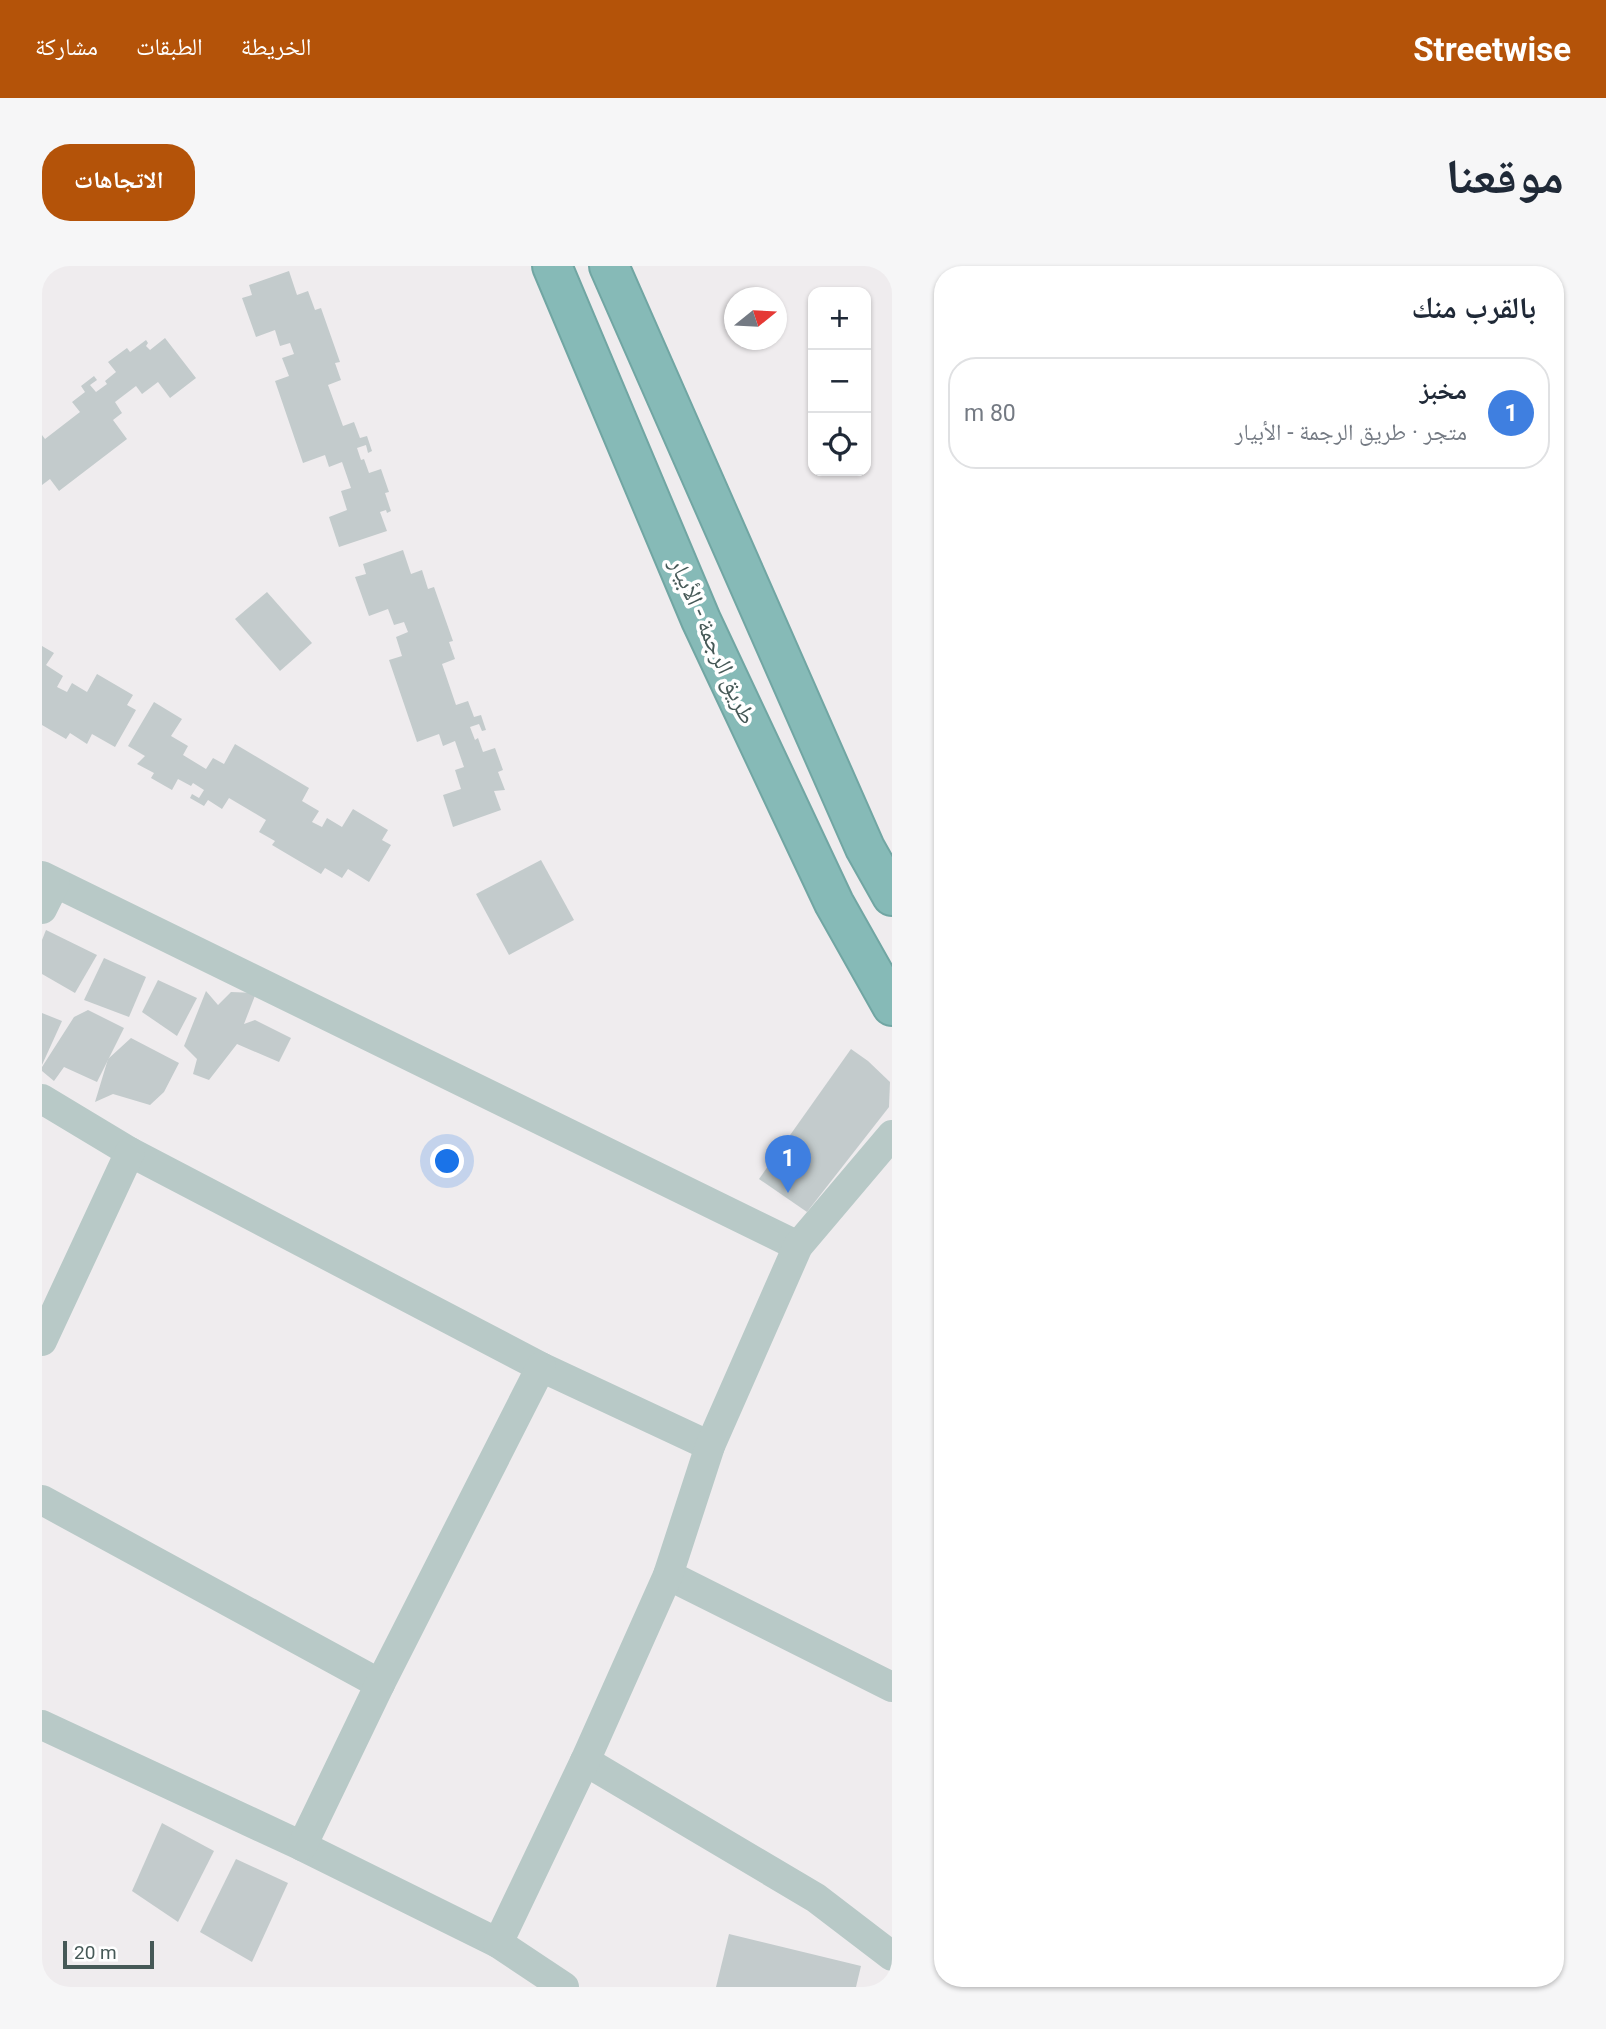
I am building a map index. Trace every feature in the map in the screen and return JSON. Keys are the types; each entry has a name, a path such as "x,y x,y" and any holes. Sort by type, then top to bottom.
{"highway":[{"name":"طريق الرجمة - الأبيار","path":"552,266 701,620 834,903 892,1006"},
{"path":"609,266 879,856 892,896"}],"street":[{"path":"46,889 798,1246"},
{"path":"42,1099 130,1152 541,1367 710,1446"},
{"path":"498,1943 585,1761 668,1575 710,1446 798,1246 892,1135"},
{"path":"42,1341 130,1152"},
{"path":"302,1846 380,1684 541,1367"},
{"path":"42,1500 380,1684"},
{"path":"668,1575 892,1687"},
{"path":"42,1725 302,1846 498,1943 564,1987"},
{"path":"585,1761 816,1898 892,1956"}],"building":[{"path":"289,271 297,295 308,291 315,310 321,308 340,362 335,363 341,380 328,385 343,426 354,422 360,438 367,436 372,451 368,453 366,445 357,448 361,460 364,459 369,473 381,469 389,492 385,493 391,511 380,512 387,531 339,547 329,517 347,510 341,491 351,488 342,462 329,467 325,455 303,463 275,381 289,376 282,358 294,354 290,343 280,346 275,330 256,337 242,298 252,295 249,285"},
{"path":"165,338 196,378 170,398 158,382 142,394 136,386 115,402 122,413 113,420 127,439 59,491 50,479 42,485 42,435 45,439 80,412 72,402 85,392 81,386 94,376 97,380 90,385 96,392 107,384 105,381 116,372 108,362 127,348 130,352 146,340 146,346 150,350"},
{"path":"403,550 411,574 422,570 428,589 434,587 453,641 449,642 455,659 442,664 456,705 468,701 474,717 481,715 486,730 482,731 479,724 470,727 475,740 478,738 483,752 495,748 503,770 498,772 505,790 494,791 501,810 453,827 443,795 461,789 455,770 464,767 455,741 443,746 439,734 417,742 389,660 402,656 396,637 408,632 404,622 394,625 388,609 369,616 355,577 366,574 363,564"},
{"path":"267,592 312,643 280,671 235,619"},
{"path":"42,646 54,653 46,665 63,676 57,687 67,692 72,683 87,692 97,674 133,695 127,705 136,710 115,747 92,734 87,744 70,733 66,739 42,725"},
{"path":"154,702 182,719 171,736 188,746 183,755 206,769 213,758 224,764 235,744 309,788 302,801 319,811 312,822 322,827 327,818 342,827 353,809 388,830 382,840 391,845 369,882 348,869 342,878 325,868 321,874 272,845 275,841 259,832 266,820 229,798 222,809 208,800 204,806 190,798 192,794 199,798 204,790 193,783 191,786 178,779 172,790 151,778 154,773 137,764 145,756 128,746"},
{"path":"541,860 574,920 509,955 476,894"},
{"path":"46,930 97,955 75,993 42,974 42,940"},
{"path":"104,958 146,977 129,1017 84,1000"},
{"path":"158,980 197,998 177,1036 142,1012"},
{"path":"206,991 218,1005 231,992 256,993 244,1024 255,1020 291,1038 279,1062 237,1044 209,1080 193,1074 197,1059 184,1046"},
{"path":"88,1010 124,1028 97,1082 64,1067 54,1081 42,1071 42,1067 74,1017"},
{"path":"42,1013 62,1021 42,1065"},
{"path":"131,1038 179,1063 164,1092 150,1105 113,1094 95,1102 108,1059"},
{"path":"851,1049 890,1082 889,1107 807,1212 759,1179"},
{"path":"162,1823 214,1851 178,1922 132,1891"},
{"path":"236,1859 288,1883 252,1962 200,1932"},
{"path":"729,1934 861,1966 856,1987 716,1987"}],"place":[{"name":"مخبز","path":"788,1193"}]}
